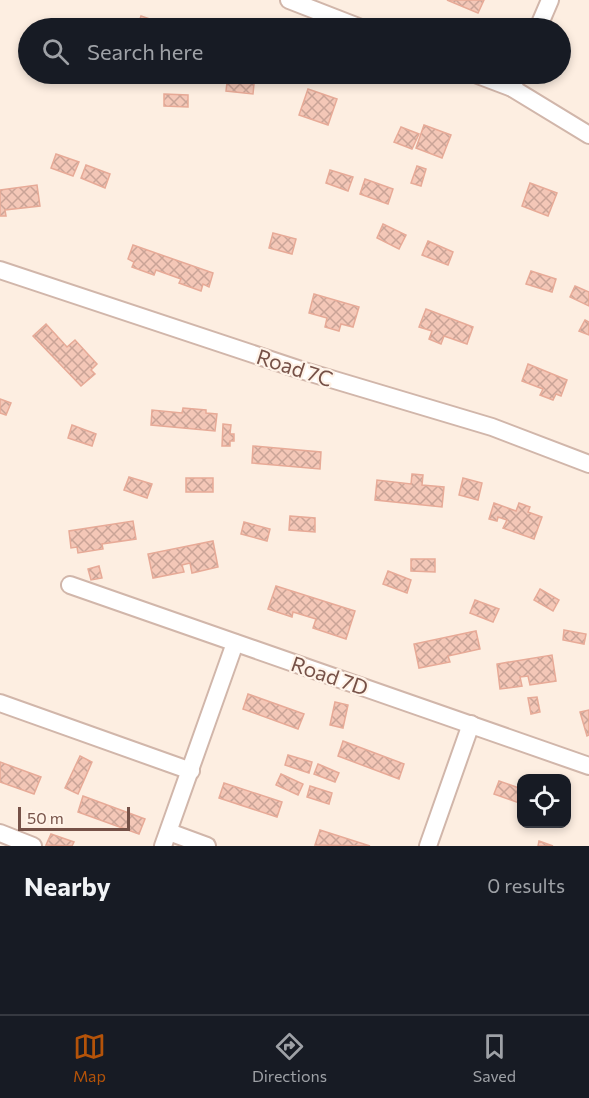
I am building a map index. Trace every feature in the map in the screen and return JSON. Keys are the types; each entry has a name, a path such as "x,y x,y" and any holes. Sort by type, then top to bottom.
{"street":[{"path":"289,0 336,18"},
{"path":"542,18 550,0"},
{"path":"519,84 589,135"},
{"name":"Road 7C","path":"0,270 301,370 492,427 589,464"},
{"name":"Road 7D","path":"70,585 589,766"},
{"path":"207,846 166,839 235,643"},
{"path":"0,703 191,771"},
{"path":"428,846 471,724"},
{"path":"0,833 33,846"}],"building":[{"path":"447,0 484,0 478,13"},
{"path":"227,84 254,84 253,94 226,91"},
{"path":"308,89 337,99 328,125 299,115"},
{"path":"164,94 188,95 188,107 164,106"},
{"path":"424,125 451,135 442,158 416,148"},
{"path":"401,127 419,134 412,149 394,142"},
{"path":"56,154 79,162 73,176 51,168"},
{"path":"86,165 110,174 105,188 81,178"},
{"path":"417,166 426,169 421,186 411,183"},
{"path":"330,170 353,177 348,191 326,183"},
{"path":"365,179 393,189 388,204 360,194"},
{"path":"530,183 557,193 548,216 522,206"},
{"path":"37,185 40,206 5,210 6,216 0,216 0,190"},
{"path":"383,224 406,235 399,249 377,238"},
{"path":"273,233 296,239 292,254 269,248"},
{"path":"428,241 453,252 448,265 422,255"},
{"path":"133,245 213,273 209,287 203,284 201,291 179,283 181,279 156,270 154,275 132,267 134,262 128,259"},
{"path":"531,271 556,279 552,292 526,284"},
{"path":"575,286 589,292 589,306 570,297"},
{"path":"314,294 359,307 353,327 341,324 339,331 325,327 327,318 309,313"},
{"path":"426,309 473,327 467,344 444,336 441,344 429,339 432,331 419,327"},
{"path":"585,320 589,322 589,335 579,331"},
{"path":"46,324 67,347 75,340 97,364 91,370 95,374 81,386 33,336"},
{"path":"528,364 567,380 561,396 556,394 553,400 540,395 543,389 522,381"},
{"path":"0,399 11,403 6,415 0,413"},
{"path":"183,408 206,410 206,413 217,414 215,431 151,425 152,410 182,413"},
{"path":"223,424 231,425 230,434 234,434 234,441 230,441 230,446 222,446"},
{"path":"72,425 96,434 92,446 68,438"},
{"path":"253,446 321,452 320,469 252,463"},
{"path":"412,474 423,475 422,485 444,487 442,507 375,500 377,480 411,484"},
{"path":"129,477 152,484 147,498 124,490"},
{"path":"186,478 213,478 213,492 186,492"},
{"path":"463,478 482,483 478,500 459,495"},
{"path":"494,503 516,511 519,503 530,507 528,512 542,517 534,539 503,528 507,520 498,517 497,521 489,519"},
{"path":"290,516 315,518 315,532 289,530"},
{"path":"133,521 136,539 102,544 103,549 78,553 77,547 71,548 69,531"},
{"path":"244,522 270,529 267,541 241,534"},
{"path":"213,541 218,567 192,573 190,563 182,565 184,572 153,578 148,554"},
{"path":"411,559 435,559 435,572 411,571"},
{"path":"99,566 102,578 91,580 88,569"},
{"path":"388,571 411,580 407,593 383,584"},
{"path":"276,586 355,611 346,639 313,628 316,619 293,612 292,617 268,609"},
{"path":"540,589 559,600 553,611 534,600"},
{"path":"475,600 499,609 493,622 470,613"},
{"path":"564,630 586,634 584,644 563,640"},
{"path":"476,631 480,649 448,656 450,662 419,668 414,644"},
{"path":"552,655 556,681 530,685 528,676 520,677 522,686 500,689 497,664"},
{"path":"248,694 304,714 298,729 243,709"},
{"path":"537,697 540,712 531,714 528,698"},
{"path":"335,702 348,705 343,728 330,725"},
{"path":"589,710 589,735 587,736 580,712"},
{"path":"343,741 404,764 399,779 338,756"},
{"path":"288,755 312,762 309,773 285,765"},
{"path":"80,756 92,762 78,794 65,788"},
{"path":"0,762 41,777 34,794 0,782"},
{"path":"318,764 339,773 335,782 314,774"},
{"path":"281,774 303,784 298,795 276,785"},
{"path":"499,781 517,787 517,802 494,794"},
{"path":"224,783 282,802 277,817 219,798"},
{"path":"310,786 332,793 329,804 307,797"},
{"path":"83,796 145,819 139,834 78,812"},
{"path":"320,830 370,846 315,845"},
{"path":"51,834 74,842 72,846 46,845"},
{"path":"539,841 553,846 538,846"}]}
